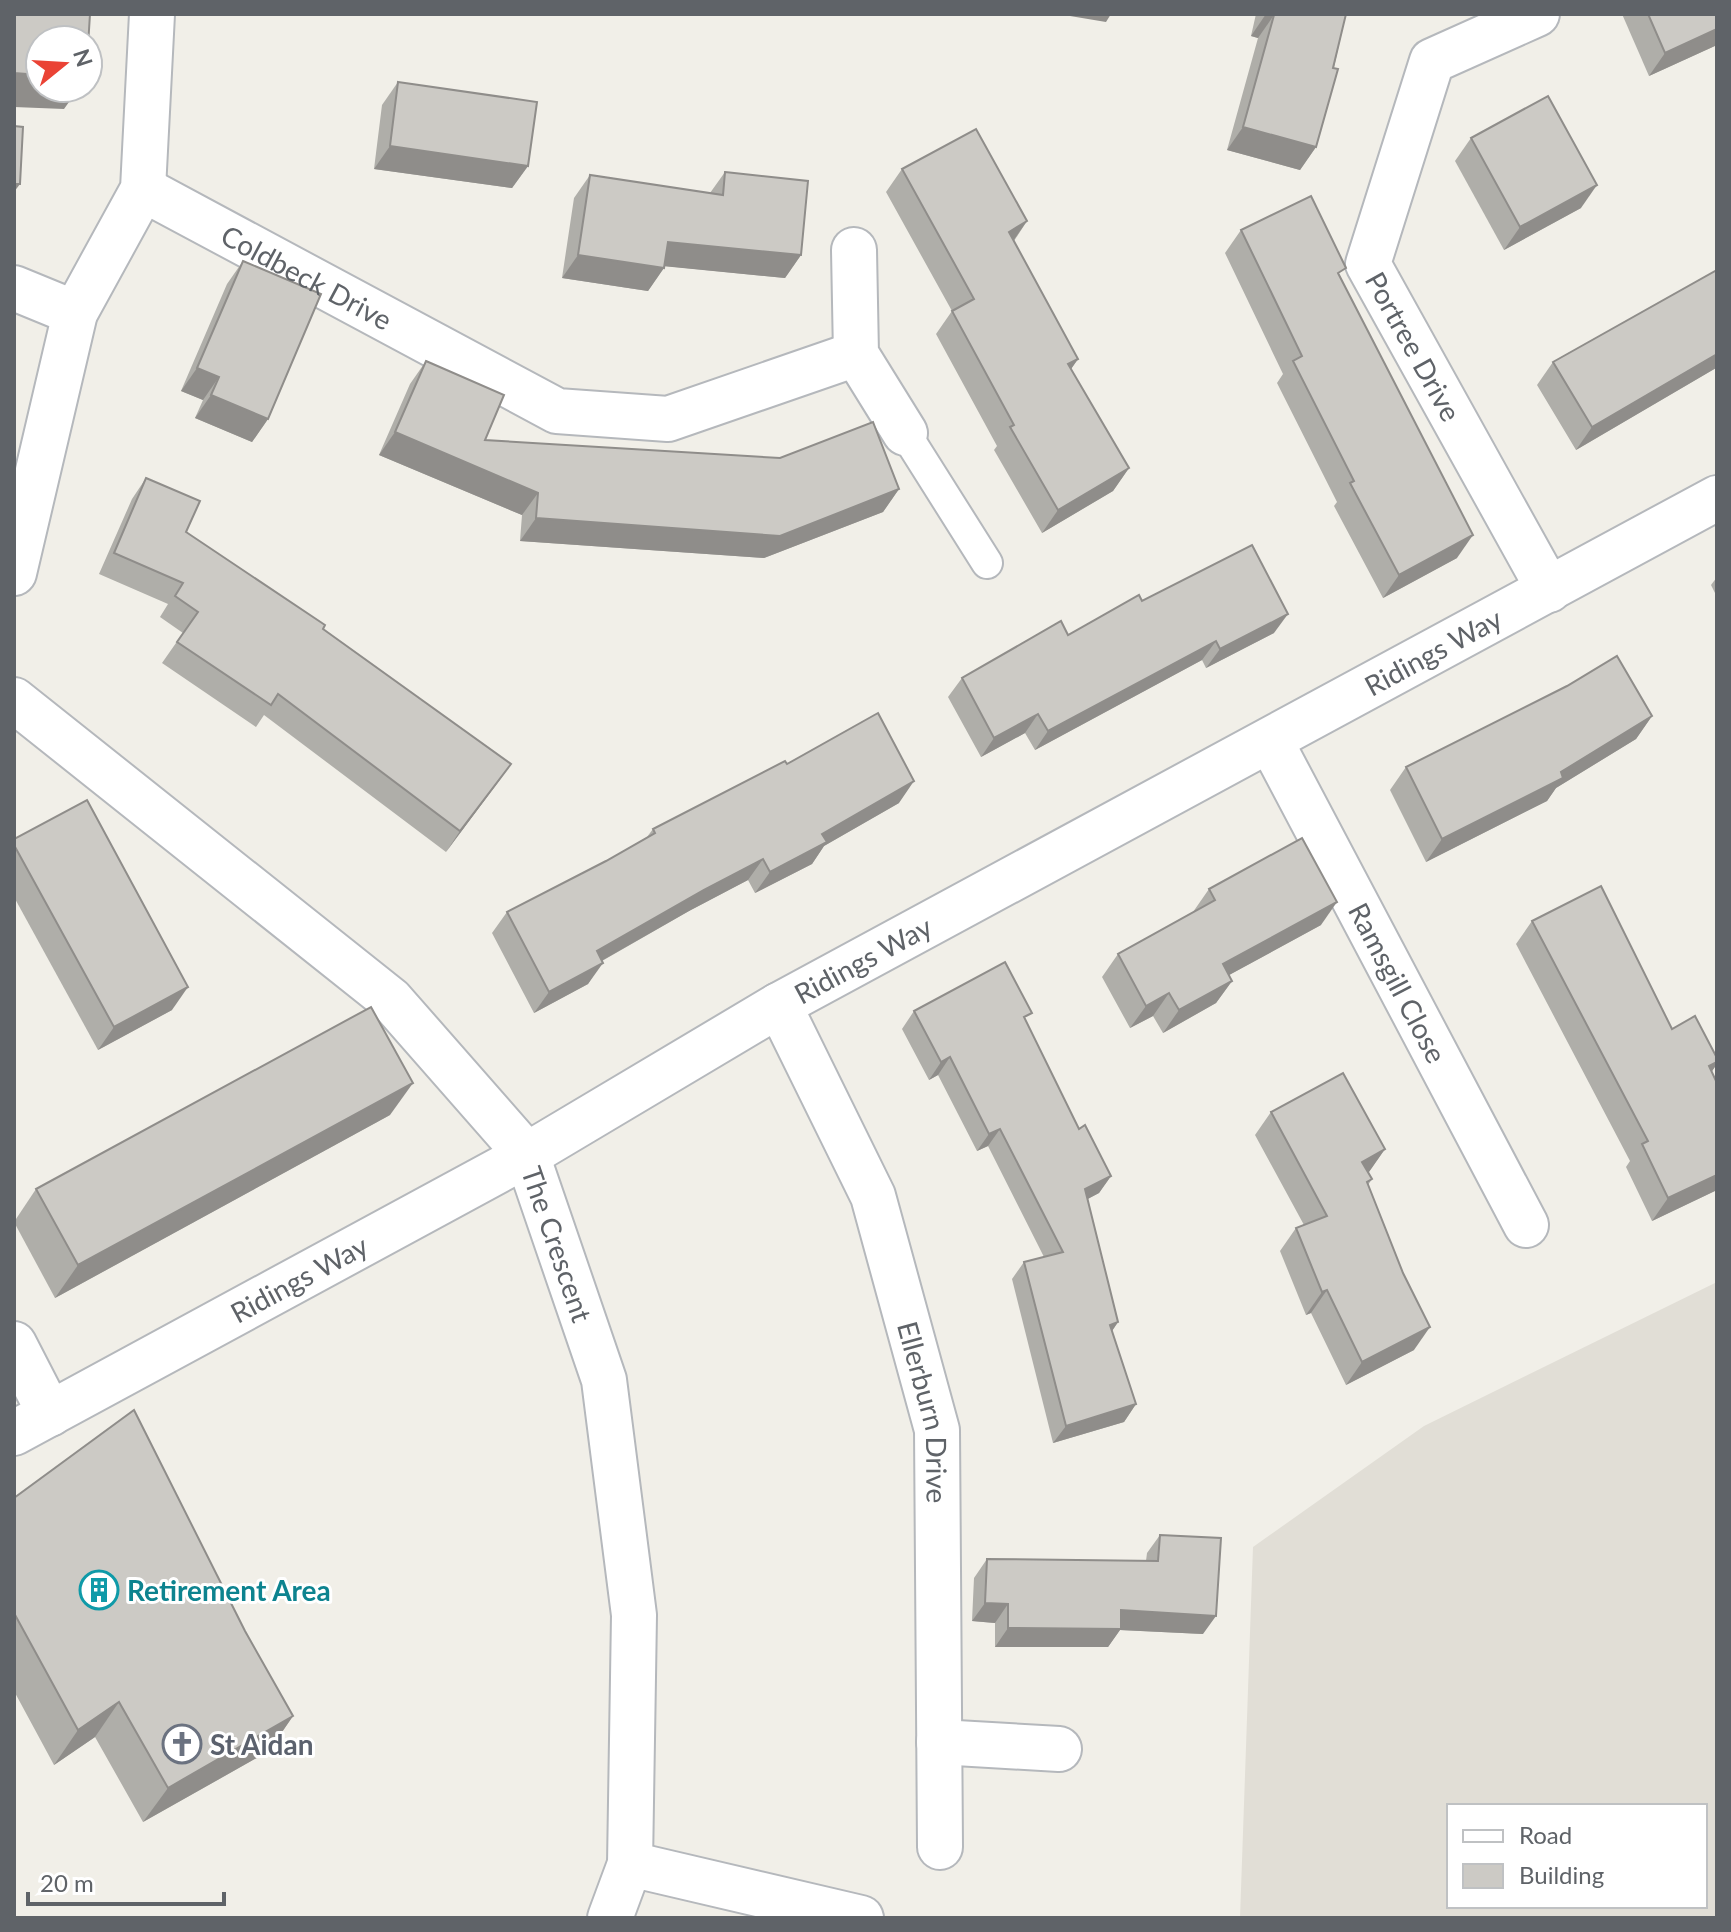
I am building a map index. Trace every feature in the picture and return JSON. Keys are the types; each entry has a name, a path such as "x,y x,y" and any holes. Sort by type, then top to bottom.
{"street":[{"path":"14,573 75,313 143,189 152,14"},
{"name":"Portree Drive","path":"1537,14 1432,61 1368,264 1549,590"},
{"name":"Coldbeck Drive","path":"143,189 557,411 668,419 856,354"},
{"path":"854,250 856,354 905,433"},
{"path":"14,288 75,313"},
{"name":"Ridings Way","path":"32,1423 527,1155 779,1005 1271,742 1717,498"},
{"name":"The Crescent","path":"14,700 391,1000 527,1155 604,1380 634,1615 630,1864 610,1918"},
{"name":"Ramsgill Close","path":"1271,742 1526,1225"},
{"name":"Ellerburn Drive","path":"779,1005 873,1196 937,1430 940,1847"},
{"path":"14,1344 32,1423"},
{"path":"939,1742 1059,1749"},
{"path":"630,1864 776,1909 861,1918"}],"lane":[{"path":"905,433 987,563"}],"shaded area":[{"path":"1717,1282 1717,1918 1240,1918 1253,1547 1424,1426"}],"building":[{"path":"14,14 90,14 89,24 24,24 24,74 14,73"},
{"path":"1270,14 1346,14 1333,68 1338,69 1316,147 1243,127 1274,15"},
{"path":"1648,14 1717,14 1717,29 1665,53"},
{"path":"398,82 537,102 528,166 390,146"},
{"path":"1548,96 1597,185 1520,227 1471,138"},
{"path":"14,126 23,127 20,184 14,184"},
{"path":"976,129 1027,221 1009,232 1078,359 1068,364 1129,468 1058,510 1010,427 1014,425 952,311 974,299 902,169"},
{"path":"725,172 808,181 801,255 668,242 664,268 578,255 590,175 723,195"},
{"path":"1311,196 1346,268 1338,273 1473,535 1399,575 1350,483 1354,481 1293,361 1302,356 1241,230"},
{"path":"243,261 321,294 268,419 211,395 219,377 197,368"},
{"path":"1717,270 1717,354 1592,427 1553,362"},
{"path":"426,361 504,395 485,440 780,458 873,422 899,489 780,536 536,518 538,493 395,432"},
{"path":"146,478 200,501 186,532 325,625 323,629 511,764 460,831 278,694 271,705 177,642 198,612 175,596 183,583 114,553"},
{"path":"1252,545 1288,614 1220,649 1216,641 1048,731 1038,714 994,738 962,678 1061,621 1068,635 1139,595 1142,601"},
{"path":"1617,656 1652,716 1561,772 1563,778 1442,839 1406,767 1567,686"},
{"path":"878,713 914,781 822,834 827,842 770,872 763,859 597,951 603,963 549,992 507,912 606,861 655,833 653,829 785,761 787,764"},
{"path":"87,800 188,987 114,1027 14,845 14,839"},
{"path":"1302,838 1337,902 1223,964 1232,981 1179,1010 1169,993 1146,1006 1118,954 1215,900 1209,889"},
{"path":"1601,886 1672,1029 1695,1016 1717,1058 1717,1062 1709,1066 1717,1083 1717,1175 1668,1198 1642,1144 1648,1141 1532,921"},
{"path":"1005,962 1032,1013 1024,1017 1079,1129 1085,1125 1111,1176 1085,1189 1118,1322 1110,1325 1136,1404 1066,1426 1024,1262 1063,1252 1000,1129 989,1134 950,1057 941,1062 914,1011"},
{"path":"371,1007 413,1083 78,1265 36,1189"},
{"path":"1343,1073 1385,1149 1362,1162 1372,1179 1367,1182 1403,1273 1430,1327 1362,1362 1327,1290 1322,1292 1296,1228 1327,1216 1271,1112"},
{"name":"Retirement Area","path":"134,1410 245,1631 293,1716 168,1788 119,1702 78,1730 14,1613 14,1498"},
{"path":"1160,1535 1221,1538 1216,1616 1121,1610 1121,1629 1008,1628 1008,1604 985,1603 987,1559 1158,1561"}],"place":[{"name":"Retirement Area","path":"99,1590"},
{"name":"St Aidan","path":"182,1744"}]}
